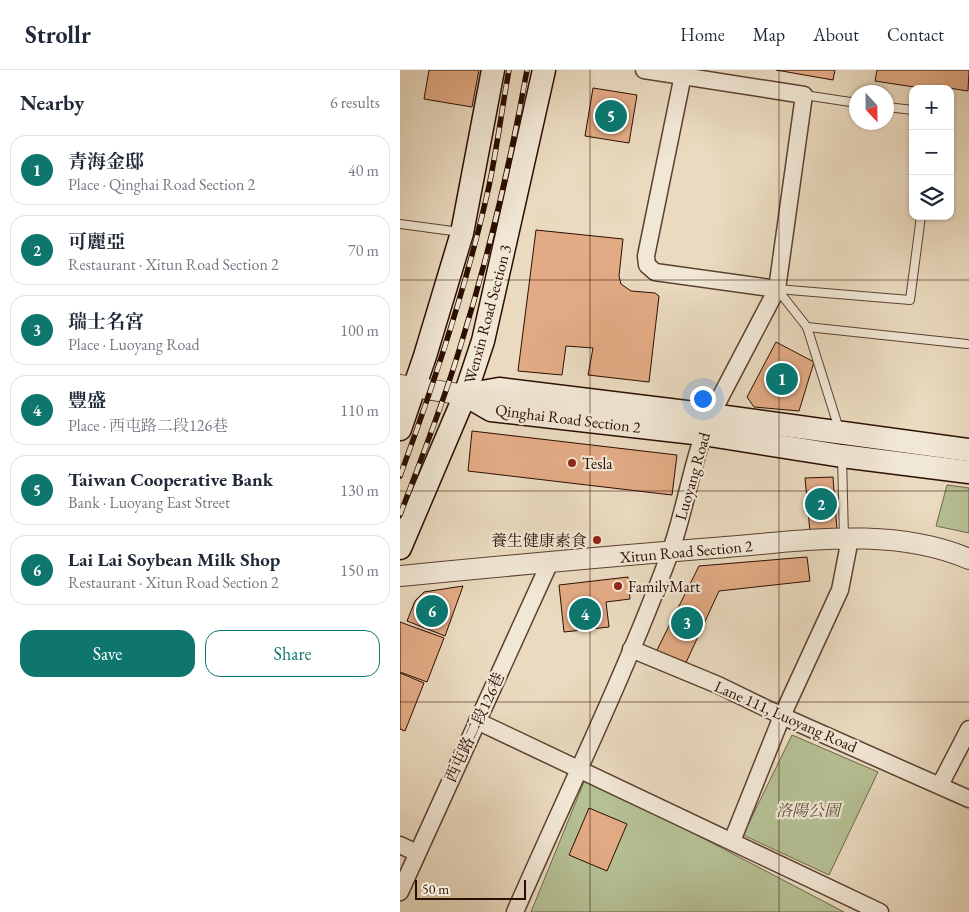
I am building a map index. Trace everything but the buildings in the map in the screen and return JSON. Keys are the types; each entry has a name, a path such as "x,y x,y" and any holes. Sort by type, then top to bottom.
{"main road":[{"path":"400,429 407,386 462,233 494,70"},
{"name":"Wenxin Road Section 3","path":"400,548 465,395 483,341 544,70"},
{"name":"Qinghai Road Section 2","path":"465,395 491,410 707,424 841,445 969,472"},
{"name":"Qinghai Road Section 2","path":"841,445 969,450"}],"street":[{"path":"644,70 683,73 804,95"},
{"path":"683,73 646,256 647,265 655,272 777,289"},
{"name":"Luoyang Road","path":"515,912 631,650 670,551 707,424 777,289 804,95"},
{"path":"407,386 465,395"},
{"path":"732,841 782,716 840,590 848,549 844,538"},
{"name":"Xitun Road Section 2","path":"400,576 670,551 844,538 876,539 917,544 939,548 969,560"},
{"name":"西屯路二段126巷","path":"400,892 550,562"},
{"name":"Lane 111, Luoyang Road","path":"631,650 718,685 782,716 969,799"},
{"path":"477,721 880,912"},
{"path":"940,785 969,729"},
{"path":"400,845 417,852"}],"lane":[{"path":"804,95 849,101"},
{"path":"894,108 909,110"},
{"path":"777,289 910,300 920,220"},
{"path":"400,224 462,233"},
{"path":"777,289 807,327 841,445 844,538"},
{"path":"807,327 967,344"}],"green space":[{"path":"947,485 969,488 969,533 936,526"},
{"name":"洛陽公園","path":"792,735 878,772 829,875 743,835"},
{"path":"586,777 844,912 531,912"}],"railway":[{"path":"400,476 438,369 471,260 495,157 509,70"},
{"path":"400,515 445,395 479,284 505,178 527,70"}],"place":[{"name":"Taiwan Cooperative Bank","path":"611,116"},
{"name":"青海金邸","path":"782,379"},
{"name":"Tesla","path":"572,463"},
{"name":"可麗亞","path":"821,504"},
{"name":"養生健康素食","path":"597,540"},
{"name":"FamilyMart","path":"618,586"},
{"name":"Lai Lai Soybean Milk Shop","path":"432,611"},
{"name":"豐盛","path":"585,614"},
{"name":"瑞士名宮","path":"687,623"}]}
